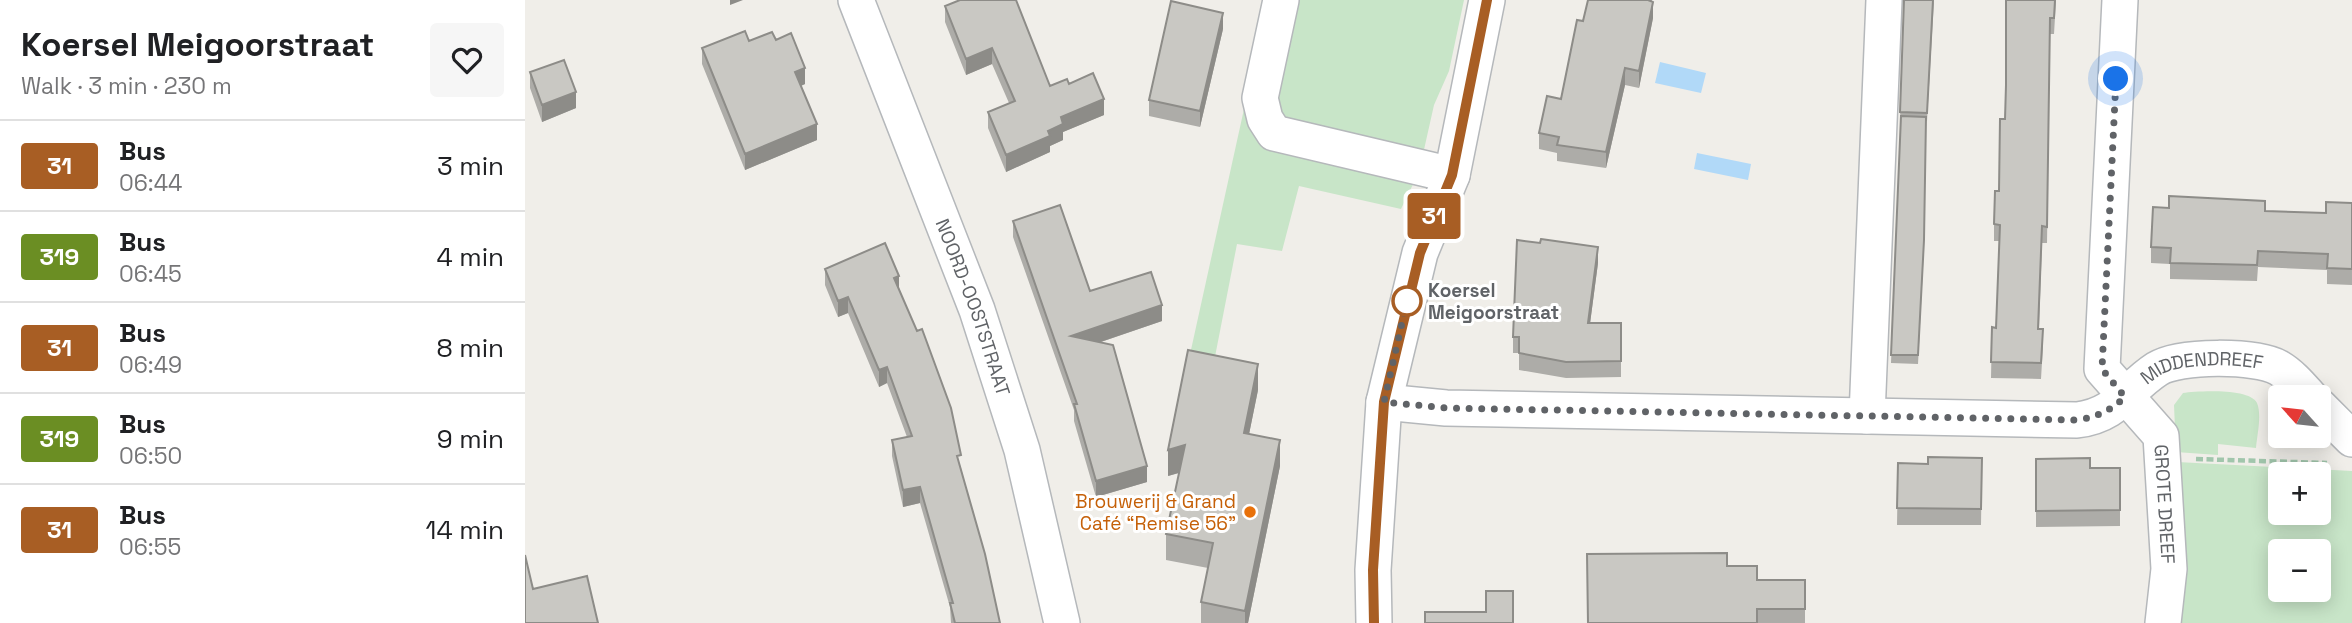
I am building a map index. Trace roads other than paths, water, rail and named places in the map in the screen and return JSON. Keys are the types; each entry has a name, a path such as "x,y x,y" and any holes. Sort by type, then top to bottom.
{"street":[{"name":"NOORD-OOSTSTRAAT","path":"856,0 977,310 1022,450 1062,623"},
{"path":"1281,0 1260,98 1265,119 1274,133 1452,175"},
{"path":"1374,623 1373,570 1384,402 1420,253 1452,175 1487,0"},
{"path":"1867,416 1884,0"},
{"name":"GROTE DREEF","path":"2120,0 2102,369 2161,436 2169,569 2163,623"},
{"name":"MIDDENDREEF","path":"1384,402 1446,408 2077,420 2105,413 2154,371 2184,359 2269,363 2288,374 2299,385"},
{"path":"2331,427 2345,452"}],"water":[{"path":"1660,62 1706,73 1701,93 1655,83"},
{"path":"1697,153 1751,164 1748,180 1694,169"}],"place":[{"name":"Koersel Meigoorstraat","path":"1407,301"},
{"name":"Brouwerij & Grand Café “Remise 56”","path":"1250,512"}]}
